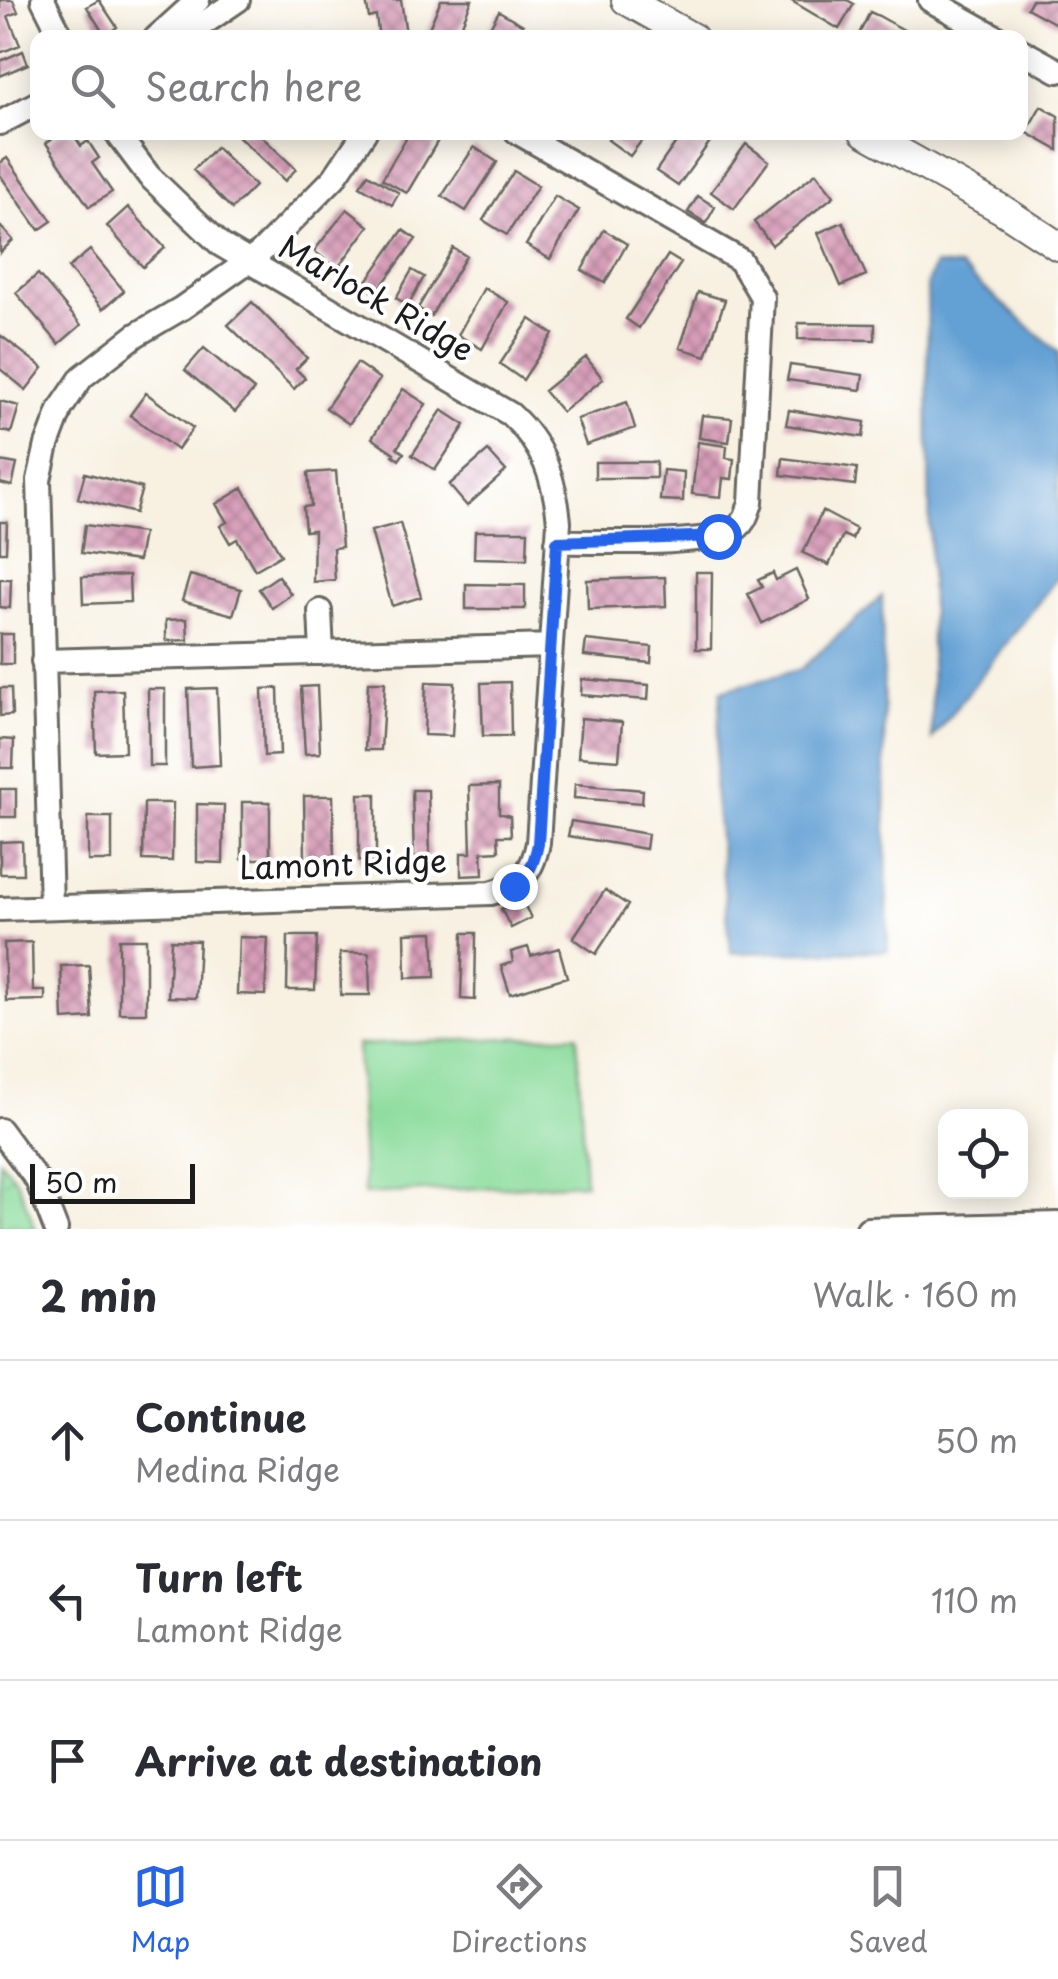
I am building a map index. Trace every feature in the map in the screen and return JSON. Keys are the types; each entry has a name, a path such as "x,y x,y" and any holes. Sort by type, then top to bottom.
{"street":[{"path":"43,0 58,30"},
{"path":"165,30 198,0"},
{"path":"191,30 238,0"},
{"path":"626,0 680,30"},
{"path":"930,0 984,30"},
{"path":"1028,54 1058,71"},
{"path":"0,123 30,107"},
{"name":"Marlock Ridge","path":"122,140 148,176 221,245 510,414 537,443 549,470 556,492 557,542"},
{"path":"51,907 39,480 60,408 82,377 105,356 247,262 286,229 334,178 360,140"},
{"path":"531,140 740,260 762,297 751,502 745,522 718,536 557,542"},
{"path":"878,140 1003,210 1058,246"},
{"name":"Lamont Ridge","path":"0,908 492,893 514,886 534,864 538,844 557,542"},
{"path":"320,611 322,653"},
{"path":"43,661 550,646"},
{"path":"0,1130 37,1180 56,1229"},
{"path":"868,1229 1058,1224"}],"green space":[{"path":"577,1035 585,1183 364,1194 357,1045"},
{"path":"0,1160 17,1181 36,1229 0,1229"}],"water":[{"path":"935,265 960,267 1058,352 1058,577 932,739 927,283"},
{"path":"882,596 888,951 731,953 714,790 721,691 801,669"}],"building":[{"path":"0,0 13,0 18,12 8,16 20,45 0,53"},
{"path":"99,0 117,27 101,30 87,7"},
{"path":"366,0 401,0 405,30 378,30 376,16 369,18"},
{"path":"441,0 472,0 459,30 428,30"},
{"path":"790,0 847,0 854,4 839,29"},
{"path":"1032,0 1058,0 1058,25 1027,8"},
{"path":"499,11 523,25 520,30 488,30"},
{"path":"870,12 904,30 861,30"},
{"path":"23,51 28,64 0,76 0,61"},
{"path":"1041,106 1058,116 1058,150 1028,133"},
{"path":"77,140 81,146 88,141 99,158 92,163 112,192 89,207 46,143"},
{"path":"242,140 265,140 296,169 285,181"},
{"path":"405,140 438,140 407,193 382,179"},
{"path":"608,140 642,140 630,156"},
{"path":"677,140 711,140 678,186 656,171"},
{"path":"746,144 769,161 734,209 711,192"},
{"path":"216,147 255,186 232,209 193,170"},
{"path":"474,147 497,162 466,211 442,196"},
{"path":"7,158 52,221 39,230 0,175 0,163"},
{"path":"514,171 538,186 507,235 483,220"},
{"path":"816,173 834,196 772,245 754,222"},
{"path":"368,174 399,193 392,205 360,186"},
{"path":"555,196 579,210 550,259 526,245"},
{"path":"698,196 715,207 706,223 688,212"},
{"path":"128,207 165,248 143,267 107,226"},
{"path":"347,209 369,226 337,269 314,251"},
{"path":"843,222 866,275 841,286 818,233"},
{"path":"0,226 13,240 0,253"},
{"path":"403,230 416,239 376,293 364,285"},
{"path":"604,230 627,244 605,283 582,270"},
{"path":"453,248 466,256 431,316 418,308"},
{"path":"90,250 124,291 103,309 68,268"},
{"path":"668,255 681,263 639,328 626,319"},
{"path":"412,270 424,277 408,305 396,298"},
{"path":"38,274 81,325 59,344 16,293"},
{"path":"484,288 508,302 482,349 458,335"},
{"path":"698,292 725,300 706,356 680,348"},
{"path":"252,302 307,358 296,369 305,378 294,389 228,325"},
{"path":"530,319 553,334 523,380 500,364"},
{"path":"798,323 875,324 875,340 798,339"},
{"path":"0,335 43,368 26,390 0,369"},
{"path":"204,348 254,390 235,412 185,370"},
{"path":"586,357 603,379 562,412 544,391"},
{"path":"357,363 380,379 349,424 326,408"},
{"path":"790,365 863,375 861,390 787,380"},
{"path":"403,389 426,404 397,448 404,453 399,460 372,438"},
{"path":"146,393 193,428 177,450 130,415"},
{"path":"0,401 19,406 11,433 0,430"},
{"path":"627,402 635,428 586,445 577,419"},
{"path":"442,410 465,425 435,470 412,455"},
{"path":"789,410 865,422 863,437 786,425"},
{"path":"702,415 732,418 729,442 699,438"},
{"path":"698,442 727,446 726,458 734,459 732,479 723,478 721,497 692,494"},
{"path":"488,451 506,471 467,506 449,485"},
{"path":"783,458 857,468 855,485 781,475"},
{"path":"0,461 17,464 12,486 0,483"},
{"path":"595,462 656,462 656,478 595,478"},
{"path":"663,470 684,472 683,501 660,500"},
{"path":"336,471 342,547 333,548 335,580 313,582 314,530 305,531 303,507 311,506 308,473"},
{"path":"85,473 142,488 135,513 78,498"},
{"path":"243,488 281,555 255,570 237,539 230,543 220,526 227,522 216,504"},
{"path":"822,511 856,529 852,539 843,535 829,565 803,553"},
{"path":"0,522 7,522 6,552 0,552"},
{"path":"400,523 421,597 392,606 371,531"},
{"path":"85,525 143,533 138,561 81,553"},
{"path":"475,531 528,531 527,559 474,558"},
{"path":"796,570 809,599 762,623 748,594 762,587 758,580 773,573 776,580"},
{"path":"696,572 712,572 711,649 696,649"},
{"path":"129,575 130,602 83,604 82,577"},
{"path":"190,575 241,589 233,615 182,601"},
{"path":"278,576 291,594 272,608 259,589"},
{"path":"665,577 666,606 588,609 587,580"},
{"path":"0,579 11,579 10,608 0,607"},
{"path":"466,584 525,585 525,609 466,609"},
{"path":"187,619 188,640 166,641 166,620"},
{"path":"0,634 13,634 13,664 0,664"},
{"path":"586,640 652,647 651,663 584,656"},
{"path":"582,679 649,685 648,700 581,695"},
{"path":"368,682 385,682 381,750 365,750"},
{"path":"426,682 455,683 452,736 424,735"},
{"path":"510,682 511,736 483,736 481,683"},
{"path":"317,686 320,753 305,754 301,687"},
{"path":"0,688 11,688 12,715 0,716"},
{"path":"217,688 220,765 191,767 188,689"},
{"path":"278,688 280,755 264,756 262,689"},
{"path":"148,689 165,689 165,766 149,766"},
{"path":"123,690 125,752 96,753 94,691"},
{"path":"581,718 622,722 619,760 578,757"},
{"path":"0,739 14,740 13,768 0,768"},
{"path":"575,784 643,790 642,803 574,798"},
{"path":"499,785 499,813 510,816 511,836 498,836 499,851 482,852 483,875 461,876 461,853 471,853 469,786"},
{"path":"0,789 16,789 16,817 0,817"},
{"path":"412,790 428,790 430,857 414,858"},
{"path":"359,794 376,794 376,861 359,861"},
{"path":"304,796 333,796 334,859 305,859"},
{"path":"242,802 270,802 270,859 242,859"},
{"path":"144,803 173,803 172,861 143,860"},
{"path":"197,804 224,805 223,863 197,862"},
{"path":"88,817 112,817 112,861 88,861"},
{"path":"571,821 648,834 646,849 568,836"},
{"path":"22,841 23,874 0,874 0,842"},
{"path":"605,890 628,905 596,954 573,938"},
{"path":"522,900 531,918 511,928 501,909"},
{"path":"433,932 435,977 406,978 405,933"},
{"path":"463,933 476,933 475,1000 461,999"},
{"path":"288,936 317,936 315,990 287,990"},
{"path":"239,937 268,938 265,995 237,994"},
{"path":"119,939 146,939 146,1013 119,1013"},
{"path":"171,940 199,941 196,998 168,997"},
{"path":"32,942 33,991 45,991 45,1000 6,1001 4,943"},
{"path":"528,947 531,956 559,948 567,977 510,994 501,966 513,962 511,952"},
{"path":"340,953 369,953 370,995 341,995"},
{"path":"89,965 92,1018 63,1020 61,966"}],"route":[{"path":"514,886 534,864 538,844 557,542 718,536"}]}
